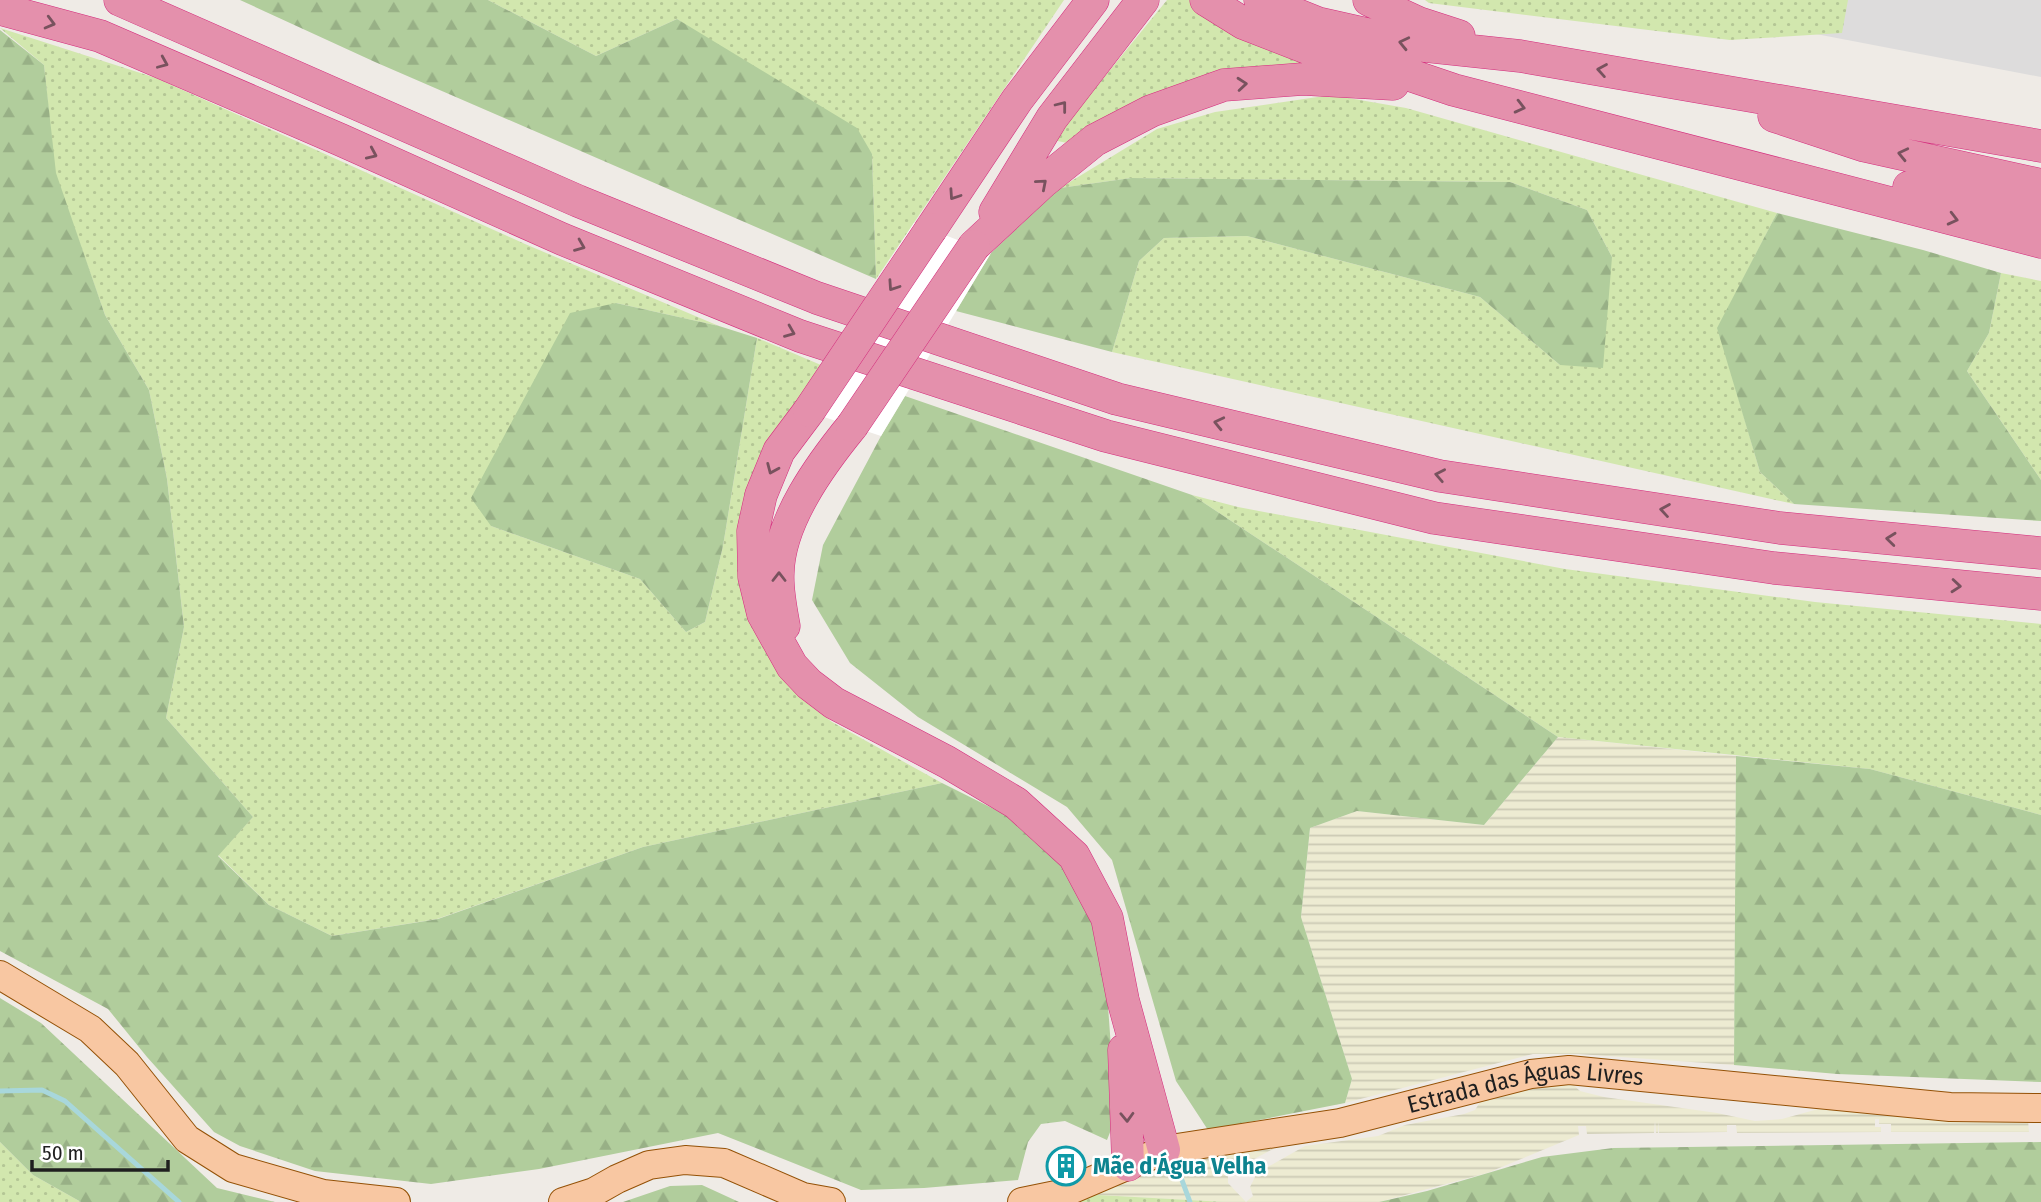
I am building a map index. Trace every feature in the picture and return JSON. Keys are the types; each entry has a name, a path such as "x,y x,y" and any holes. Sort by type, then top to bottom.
{"highway":[{"path":"120,0 578,201 817,298 1117,399 1440,476 1780,528 2041,553"},
{"path":"1093,0 1017,100 779,451 761,495 753,531 754,577 764,614 792,666 809,684 834,703 947,762 1016,803 1074,856 1107,918 1123,1000 1164,1150"},
{"path":"792,666 781,613 778,572 786,537 801,500 819,467 852,426 974,246 1052,118 1143,0"},
{"path":"1206,0 1242,23 1310,49 1385,67 1454,90 2041,242"},
{"path":"1260,0 1318,23 1416,46 1520,56 2041,146"},
{"path":"1369,0 1419,23 1520,56"},
{"path":"0,9 100,36 562,239 800,335 1106,436 1434,518 1774,568 2041,594"},
{"path":"974,246 1043,182 1095,140 1151,111 1224,85 1303,79 1454,90"},
{"path":"1669,82 1865,146 2041,185"},
{"path":"1650,141 1730,147 2041,215"},
{"path":"1123,1000 1128,1165"}],"main road":[{"path":"0,975 90,1029 127,1064 187,1139 233,1168 323,1194 396,1202"},
{"name":"Estrada das Águas Livres","path":"1022,1202 1060,1194 1164,1150 1340,1123 1531,1074 1569,1070 1950,1107 2041,1108"},
{"path":"563,1202 594,1192 649,1166 685,1160 724,1163 803,1197 831,1202"}],"shaded area":[{"path":"1766,0 2041,0 2041,77 1759,23"},
{"path":"1558,737 1736,756 1734,1065 1578,1054 1533,1054 1345,1103 1352,1079 1301,917 1310,828 1357,811 1484,825"},
{"path":"1550,1081 1569,1081 1580,1091 1604,1097 1755,1121 1782,1119 1840,1103 2028,1120 2029,1132 1891,1132 1891,1124 1879,1124 1879,1119 1875,1119 1875,1127 1881,1127 1881,1132 1737,1133 1736,1125 1727,1125 1727,1132 1659,1133 1659,1121 1656,1133 1655,1121 1654,1133 1587,1134 1586,1126 1578,1126 1579,1135 1487,1173 1379,1202 1246,1202 1253,1196 1250,1187 1257,1173 1305,1146 1378,1136 1405,1125 1464,1114 1475,1110 1485,1094"},
{"path":"1292,1139 1241,1166 1228,1176 1228,1183 1246,1202 1099,1195 1090,1192 1169,1161"}],"green space":[{"path":"240,0 488,0 596,56 677,19 857,128 872,154 876,279 375,62"},
{"path":"488,0 1064,0 876,279 872,154 677,19 596,56"},
{"path":"1167,0 1196,0 1308,65 1208,78 1133,102 1067,143 1053,140"},
{"path":"1425,0 1848,0 1842,33 1730,40 1429,3"},
{"path":"0,28 156,78 525,244 719,326 616,303 491,526 640,579 686,632 705,622 723,546 757,338 821,365 745,528 779,668 803,700 832,722 942,783 643,847 437,919 332,936 269,905 218,855 253,817 166,718 184,627 167,479 149,390 105,315 55,173 44,65"},
{"path":"0,30 44,65 56,173 105,315 149,390 167,479 184,627 166,718 253,817 218,856 269,905 332,936 438,919 643,847 942,783 1026,825 1071,875 1096,933 1107,992 1116,1117 1107,1140 1065,1121 1041,1124 1028,1142 1018,1180 924,1188 861,1190 718,1133 539,1169 431,1184 315,1171 240,1146 214,1132 108,1009 0,951"},
{"path":"1331,95 1406,108 1777,213 1718,328 1760,472 1794,504 1112,352 1139,261 1164,238 1247,236 1480,297 1560,365 1612,257 1587,210 1510,182 1131,178 1060,188 1157,129 1215,112"},
{"path":"1131,178 1510,182 1587,210 1612,257 1603,368 1560,365 1480,297 1247,236 1164,238 1139,261 1112,352 956,311 991,253 1060,188"},
{"path":"1777,213 2001,273 1989,333 1967,371 2041,480 2041,521 1794,504 1760,472 1717,328"},
{"path":"2001,273 2041,281 2041,480 1967,371 1989,333"},
{"path":"616,303 719,326 757,338 723,546 705,622 686,632 640,579 491,526 471,498 570,313"},
{"path":"905,396 1192,495 1558,737 1484,825 1357,811 1310,828 1301,917 1352,1079 1345,1103 1208,1130 1176,1081 1112,860 1067,807 918,717 850,663 812,600 823,545"},
{"path":"1192,495 1238,507 1565,569 1815,602 2041,624 2041,815 1870,769 1558,737"},
{"path":"1736,756 1870,769 2041,815 2041,1082 1837,1074 1734,1065"},
{"path":"0,998 41,1023 217,1188 275,1202 81,1202 33,1175 0,1142"},
{"path":"0,1142 33,1175 81,1202 0,1202"},
{"path":"2041,1142 2041,1202 1379,1202 1427,1191 1542,1157 1613,1148"},
{"path":"702,1185 739,1202 623,1202 670,1186"},
{"path":"1090,1192 1099,1195 1225,1202 1055,1202"}],"pier":[{"path":"914,223 991,253 881,436 794,407"}],"waterway":[{"path":"0,1091 42,1090 65,1101 179,1202"},
{"path":"1179,1172 1190,1202"}],"place":[{"name":"Mãe d'Água Velha","path":"1066,1166"}]}
